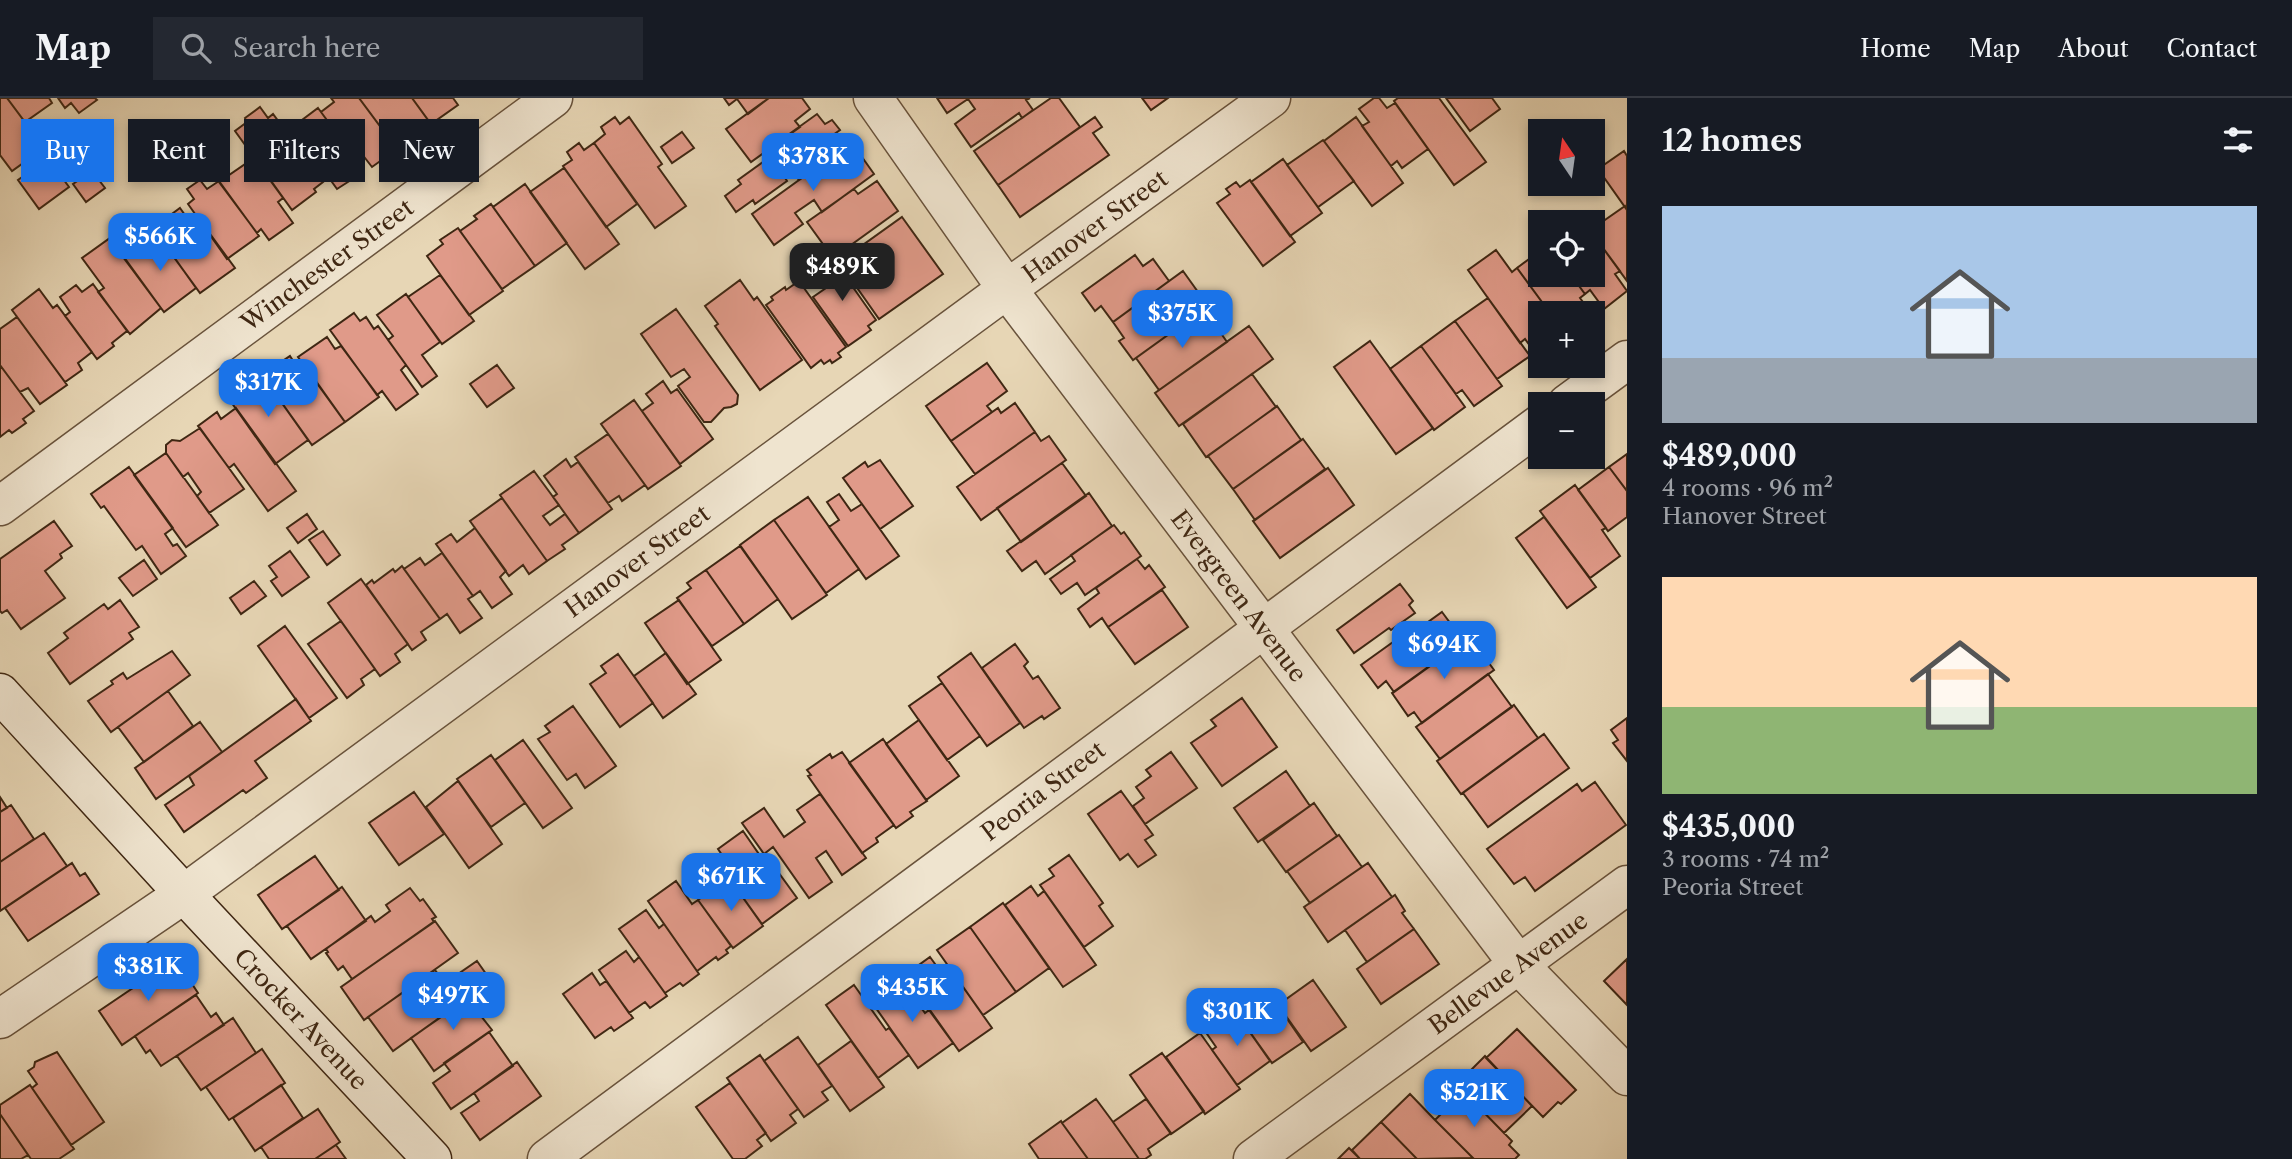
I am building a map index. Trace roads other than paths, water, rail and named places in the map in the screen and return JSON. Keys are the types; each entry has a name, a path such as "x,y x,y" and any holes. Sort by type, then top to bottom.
{"street":[{"name":"Winchester Street","path":"0,506 553,98"},
{"name":"Evergreen Avenue","path":"873,98 1007,289 1519,965 1627,1076"},
{"name":"Hanover Street","path":"0,1019 184,894 1007,289 1272,98"},
{"path":"1583,392 1627,360"},
{"name":"Peoria Street","path":"547,1159 1528,433"},
{"name":"Crocker Avenue","path":"0,693 432,1159"},
{"name":"Bellevue Avenue","path":"1252,1159 1627,885"}]}
